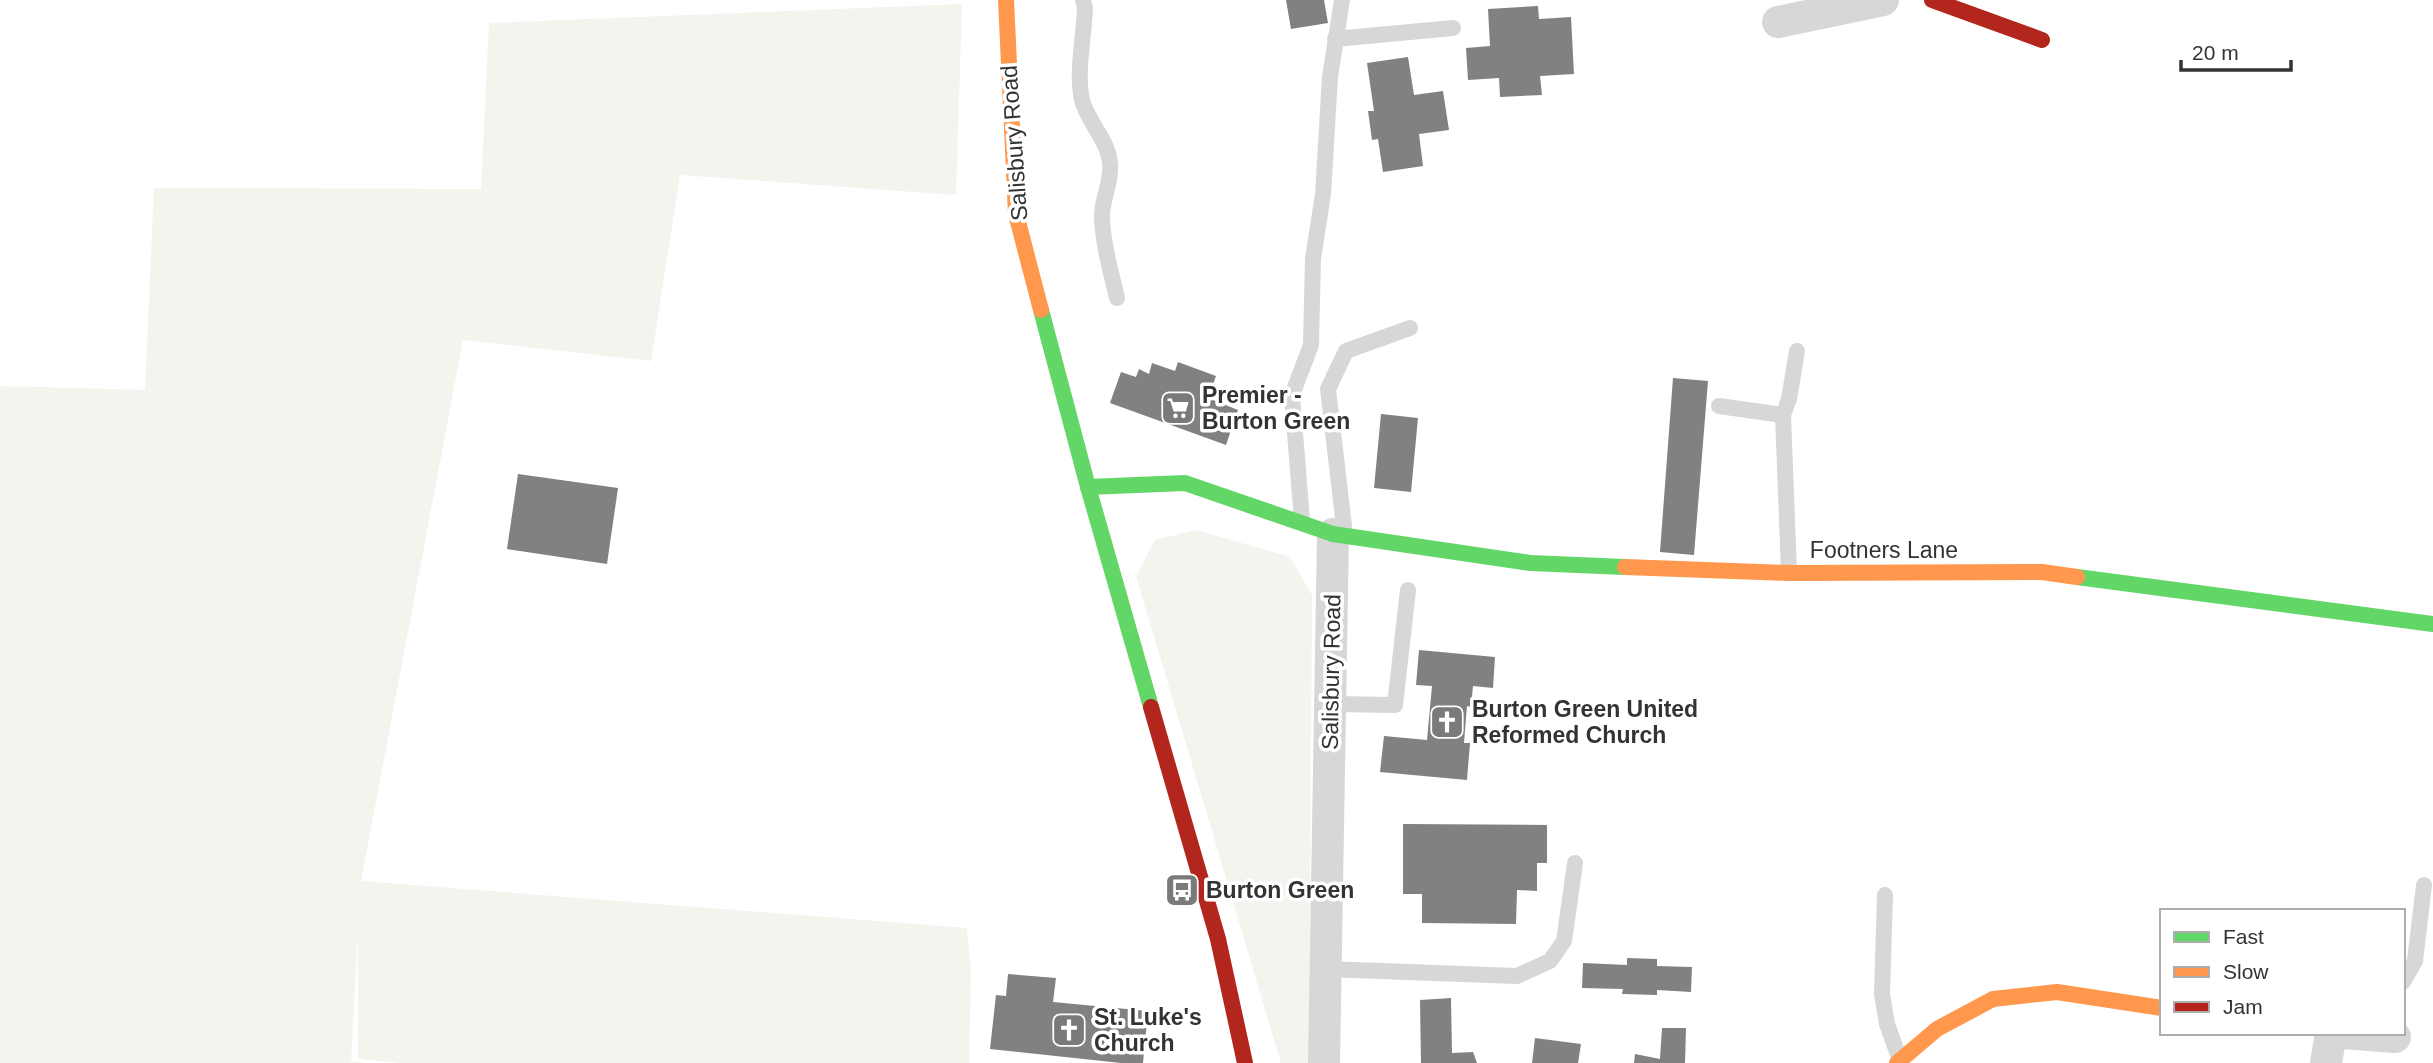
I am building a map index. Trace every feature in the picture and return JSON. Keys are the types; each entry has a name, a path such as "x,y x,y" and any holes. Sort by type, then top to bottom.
{"street":[{"name":"Salisbury Road","path":"1006,0 1016,214 1088,487 1218,939 1245,1063"},
{"path":"1778,22 1883,0"},
{"path":"1931,0 2042,40"},
{"path":"1088,487 1185,483 1339,535"},
{"name":"Salisbury Road","path":"1324,1063 1331,704 1339,535"},
{"name":"Footners Lane","path":"1339,535 1530,563 1789,573 2042,572 2433,624"},
{"path":"1898,1062 1937,1029 1993,999 2057,992 2160,1008"},
{"path":"2326,1063 2331,1035"}],"lane":[{"path":"1083,0 1085,20 1079,79 1083,103 1106,148 1110,163 1110,181 1102,215 1117,298"},
{"path":"1302,524 1292,395 1311,345 1313,258 1323,194 1330,77 1342,0"},
{"path":"1335,39 1453,28"},
{"path":"1339,535 1328,389 1346,351 1410,328"},
{"path":"1789,573 1783,415 1789,399 1797,351"},
{"path":"1719,406 1783,415"},
{"path":"1331,704 1395,705 1408,590"},
{"path":"1326,969 1517,976 1550,961 1564,941 1575,863"},
{"path":"2405,978 2415,961 2424,885"},
{"path":"1885,895 1882,994 1898,1062"}],"shaded area":[{"path":"962,4 956,195 680,175 651,361 463,340 361,881 967,928 971,970 969,1063 401,1063 358,1059 358,932 351,1061 364,1063 0,1063 0,386 145,390 154,188 481,189 489,23"},
{"name":"Burton Green","path":"1196,530 1290,557 1312,595 1309,1063 1281,1063 1136,576 1155,540"}],"building":[{"path":"1286,0 1324,0 1328,23 1291,29"},
{"path":"1538,6 1539,19 1571,17 1574,74 1540,76 1542,95 1500,97 1499,78 1468,80 1466,48 1490,46 1488,9"},
{"path":"1408,57 1414,95 1443,91 1449,130 1419,134 1423,166 1383,172 1378,139 1372,140 1368,111 1374,111 1367,63"},
{"path":"1178,362 1216,376 1208,398 1238,410 1226,445 1110,403 1121,372 1136,377 1139,369 1149,374 1152,363 1175,371"},
{"path":"1673,378 1708,381 1694,555 1660,552"},
{"path":"1381,414 1418,418 1411,492 1374,488"},
{"path":"518,474 618,488 607,564 507,549"},
{"name":"Burton Green United Reformed Church","path":"1419,650 1495,657 1493,688 1473,686 1471,707 1467,706 1464,743 1470,743 1467,780 1380,772 1384,736 1427,740 1432,686 1416,685"},
{"path":"1403,824 1547,825 1547,863 1537,863 1537,891 1517,890 1516,924 1422,923 1422,894 1403,894"},
{"path":"1627,958 1657,959 1657,966 1692,967 1691,992 1657,990 1657,995 1622,994 1623,989 1582,988 1583,963 1627,965"},
{"name":"St. Luke's Church","path":"1008,974 1056,978 1053,1002 1148,1011 1143,1063 990,1049 996,995 1006,996"},
{"path":"1451,998 1452,1053 1473,1052 1477,1063 1421,1063 1420,1000"},
{"path":"1662,1028 1686,1028 1685,1063 1634,1063 1635,1054 1660,1059"},
{"path":"1535,1038 1581,1044 1578,1063 1532,1063"}],"traffic: fast":[{"path":"1041,310 1151,707"},
{"path":"1088,487 1185,483 1333,534 1530,563 1625,567"},
{"path":"2077,577 2433,624"}],"traffic: slow":[{"path":"1006,0 1016,214 1041,310"},
{"path":"1625,567 1789,573 2042,572 2077,577"},
{"path":"1897,1063 1937,1029 1993,999 2057,992 2160,1008"}],"traffic: jam":[{"path":"1932,0 2042,40"},
{"path":"1151,707 1218,939 1245,1063"}],"place":[{"name":"Premier - Burton Green","path":"1178,408"},
{"name":"Burton Green United Reformed Church","path":"1447,722"},
{"name":"Burton Green","path":"1182,890"},
{"name":"St. Luke's Church","path":"1069,1030"}]}
